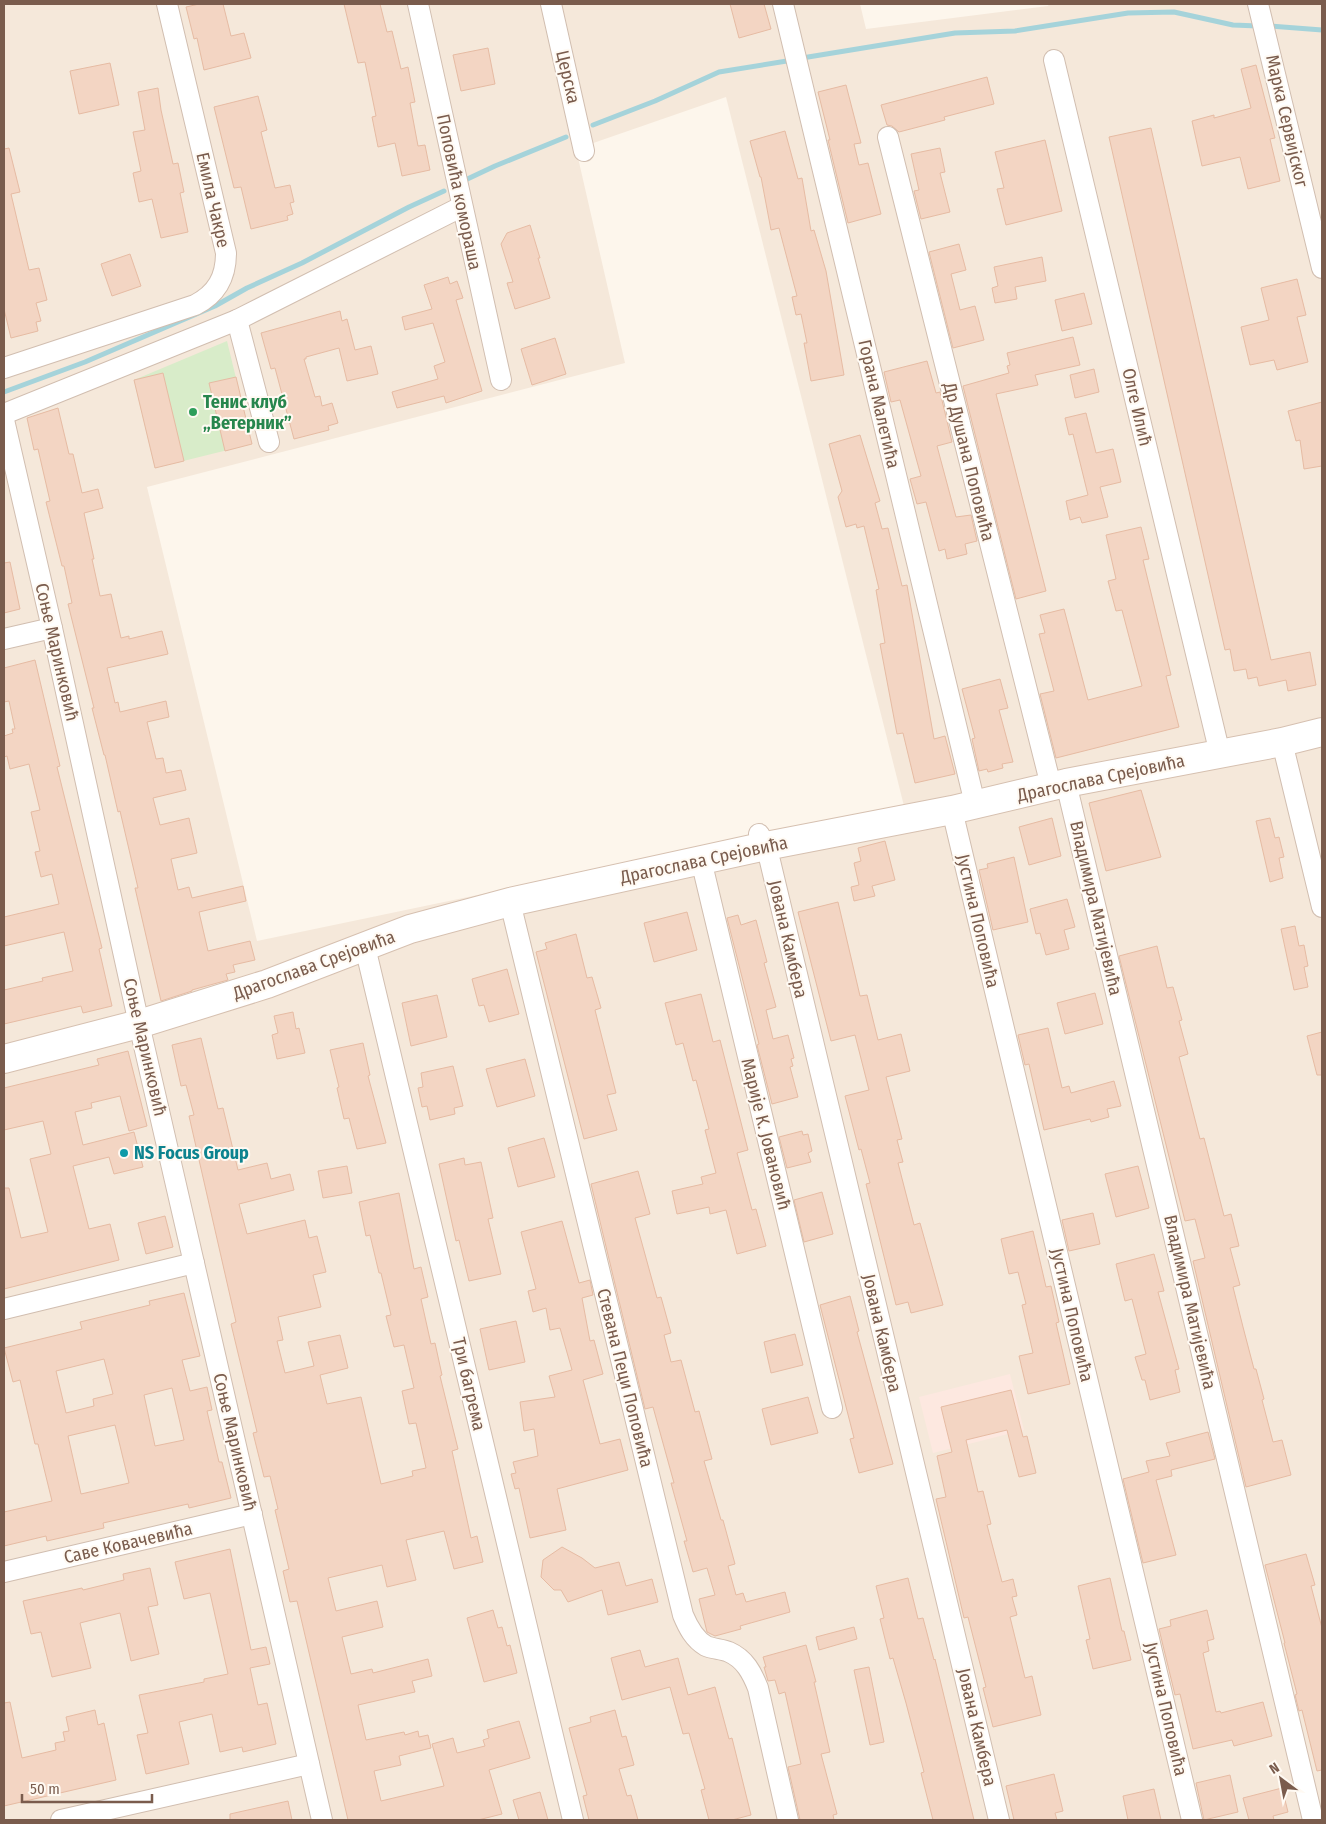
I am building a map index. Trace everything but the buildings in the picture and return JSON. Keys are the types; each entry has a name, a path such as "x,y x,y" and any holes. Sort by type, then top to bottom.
{"street":[{"name":"Емила Чакре","path":"4,368 195,305 212,294 223,277 226,266 226,253 167,4"},
{"name":"Поповића комораша","path":"418,4 501,380"},
{"name":"Церска","path":"551,4 584,151"},
{"name":"Горана Малетића","path":"783,4 964,807"},
{"name":"Марка Сервијског","path":"1258,4 1322,268"},
{"name":"Олге Илић","path":"1054,60 1220,754"},
{"name":"Др Душана Поповића","path":"888,137 1058,785"},
{"path":"4,414 237,320 462,207"},
{"path":"237,320 269,442"},
{"name":"Соње Маринковић","path":"4,420 139,1024 322,1820"},
{"path":"4,639 52,628"},
{"name":"Драгослава Срејовића","path":"4,1059 139,1024 267,984 410,929 510,902 701,860 762,840 964,807 1058,785 1282,742 1322,732"},
{"path":"1282,742 1322,907"},
{"name":"Владимира Матијевића","path":"1058,785 1313,1820"},
{"name":"Јустина Поповића","path":"964,807 1192,1820"},
{"name":"Јована Камбера","path":"762,840 999,1820"},
{"name":"Марије К. Јовановић","path":"701,860 832,1408"},
{"name":"Стевана Пеци Поповића","path":"510,902 683,1615 691,1633 706,1646 729,1652 740,1659 751,1670 758,1688 788,1820"},
{"name":"Три багрема","path":"365,947 573,1820"},
{"path":"4,1309 194,1263"},
{"name":"Саве Ковачевића","path":"4,1572 252,1514"},
{"path":"61,1820 309,1764"}],"shaded area":[{"path":"4,4 860,4 866,29 1048,6 1049,4 1322,4 1322,1820 4,1820","holes":["726,97 904,806 257,941 147,487 625,363 576,149"]},
{"path":"1010,1374 1024,1430 933,1453 919,1397"}],"green space":[{"name":"Тенис клуб „Ветерник”","path":"227,341 252,444 155,468 134,380"}],"waterway":[{"path":"802,58 955,33 1015,31 1128,13 1174,12 1233,25 1258,26"},
{"path":"1269,26 1322,30"},
{"path":"593,125 655,101 719,72 793,60"},
{"path":"461,182 566,137"},
{"path":"4,392 85,362 215,306 247,288 302,263 409,207 444,191"}],"place":[{"name":"Тенис клуб „Ветерник”","path":"193,412"},
{"name":"NS Focus Group","path":"124,1153"}]}
